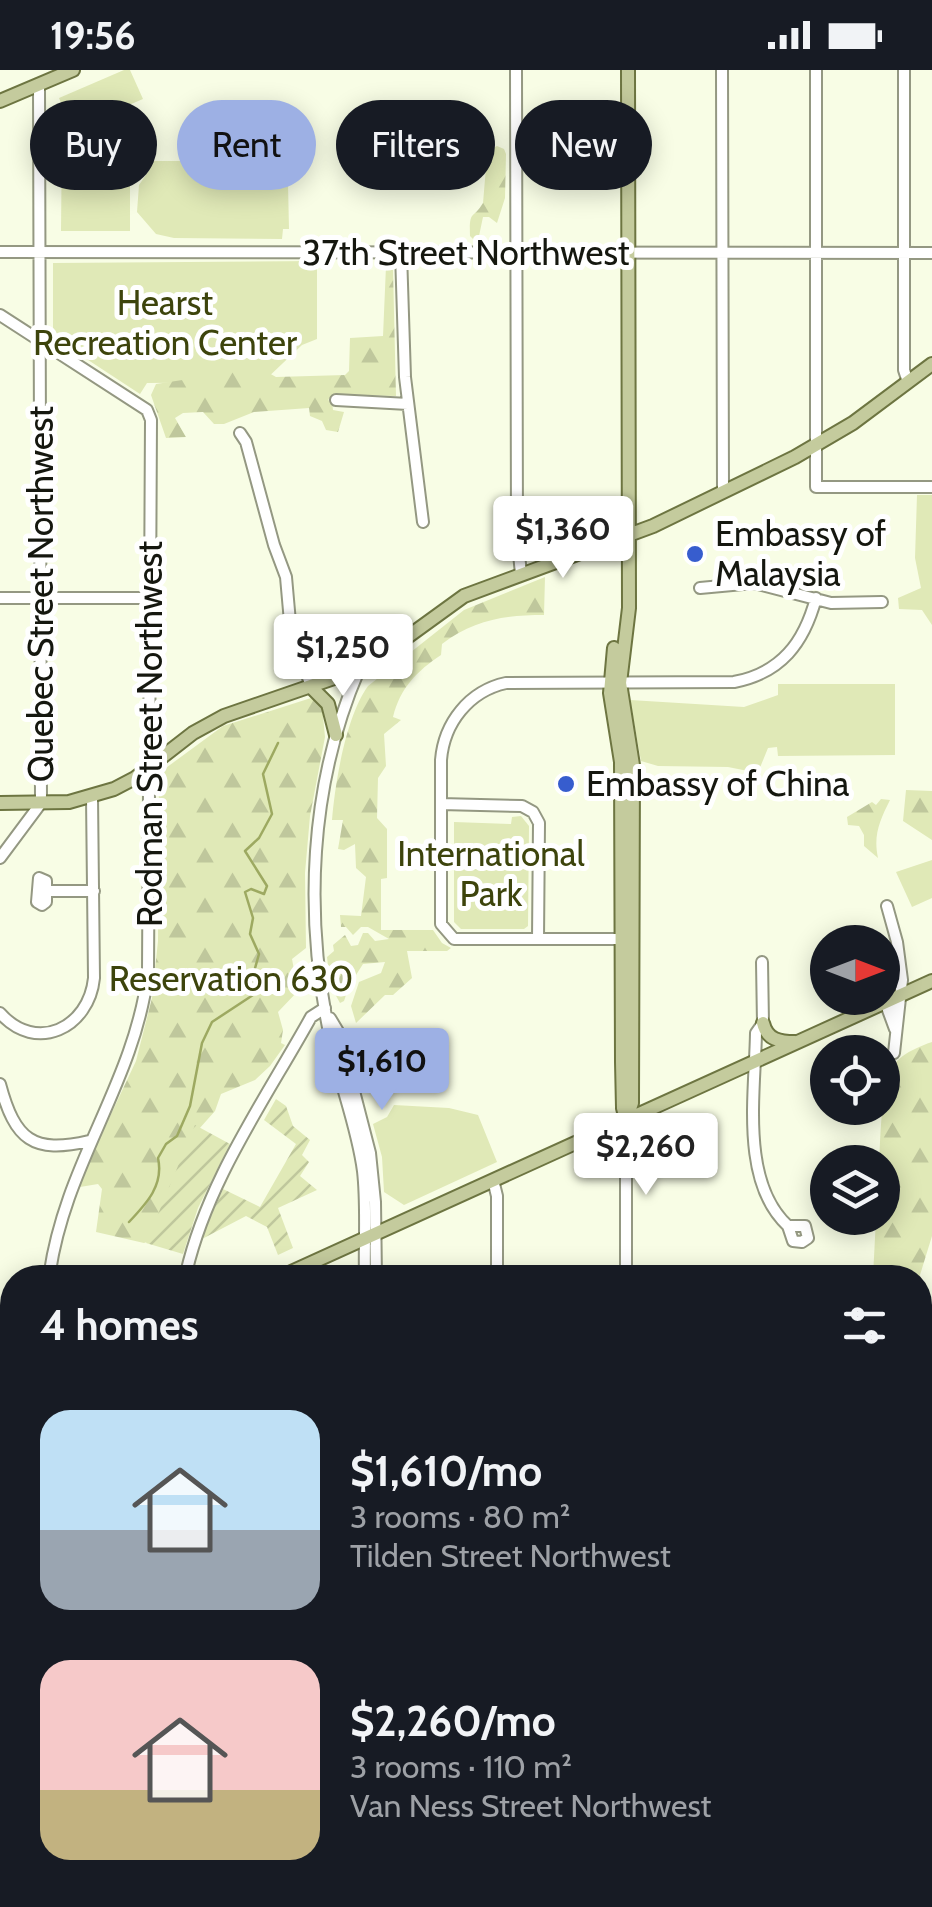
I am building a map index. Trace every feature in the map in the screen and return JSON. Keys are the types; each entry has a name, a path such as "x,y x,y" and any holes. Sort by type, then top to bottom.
{"main road":[{"path":"0,101 73,70"},
{"path":"626,1120 632,1103 622,762 613,650 627,592 628,70"},
{"path":"0,803 92,797 121,786 193,733 224,716 359,670 390,652 457,600 627,536 816,446 932,364"},
{"path":"311,687 328,704 336,736"},
{"path":"900,995 932,981"},
{"path":"306,1265 857,1015"},
{"path":"763,1023 774,1040 798,1042"}],"street":[{"path":"516,70 517,576"},
{"path":"722,70 722,492"},
{"path":"816,70 816,487 932,487"},
{"path":"904,70 904,370 908,382"},
{"name":"Quebec Street Northwest","path":"40,84 41,803"},
{"name":"37th Street Northwest","path":"0,252 932,253"},
{"path":"401,253 408,404 423,522"},
{"path":"0,316 41,342"},
{"name":"Rodman Street Northwest","path":"41,342 150,414 150,926 146,984 128,1060 89,1141 64,1206 52,1265"},
{"path":"336,400 408,404"},
{"path":"240,433 286,576 290,622 311,687"},
{"path":"700,588 754,583 832,602 882,602"},
{"path":"0,598 151,598"},
{"path":"627,939 454,939 444,930 444,740 457,715 477,695 506,682 734,682 756,676 778,665 797,645 808,626 816,598"},
{"path":"359,670 336,736 322,800 314,871 316,949 325,1008 333,1052 361,1130 374,1265"},
{"path":"0,1013 20,1028 42,1033 63,1028 80,1016 90,998 94,982 92,797"},
{"path":"0,858 41,803"},
{"path":"441,804 522,806 537,816 538,939"},
{"path":"46,892 94,891"},
{"path":"887,906 892,925"},
{"path":"762,962 763,1023 756,1033 755,1156 758,1177 771,1208 788,1226"},
{"path":"189,1265 199,1226 217,1186 311,1017 325,1008"},
{"path":"0,1084 12,1118 30,1140 55,1148 89,1141"},
{"path":"626,1120 626,1265"},
{"path":"493,1180 497,1196 497,1265"},
{"path":"367,1265 370,1236"}],"green space":[{"path":"130,70 143,99 60,100"},
{"path":"495,147 504,149 506,154 505,198 497,223 483,217 479,236 474,240 470,236 471,218 483,203 484,190 495,190"},
{"path":"157,161 177,161 177,190 288,190 289,229 283,229 282,239 174,238 156,234 137,212 139,190 157,190"},
{"path":"61,190 130,190 130,231 61,231"},
{"name":"Hearst Recreation Center","path":"317,261 317,339 302,345 263,382 147,383 140,394 53,337 53,263"},
{"path":"386,266 393,270 396,396 333,395 328,400 333,410 344,412 338,432 326,430 322,421 310,416 309,408 254,412 224,424 214,424 203,412 183,413 175,418 186,437 166,438 151,395 156,384 189,379 206,369 260,368 276,377 345,375 349,371 350,338 383,336"},
{"path":"917,495 932,495 932,625 922,610 899,609 898,598 921,588 915,558"},
{"path":"545,577 544,615 490,620 442,644 441,655 405,689 393,717 401,720 384,734 386,766 378,778 377,818 387,829 387,878 381,879 381,930 433,930 451,948 407,951 412,978 393,995 385,995 356,1023 351,1006 359,982 381,973 385,962 363,964 340,1003 330,985 327,957 345,935 351,946 358,945 363,933 375,941 389,939 368,927 361,927 353,935 341,927 340,915 361,916 366,877 356,868 355,844 338,849 343,820 332,820 339,769 360,699 368,686 464,610"},
{"path":"778,684 895,684 895,755 778,756 777,747 768,748 759,770 753,772 728,767 658,766 641,761 630,700 744,707 778,695"},
{"name":"Reservation 630","path":"311,698 322,705 325,737 310,816 305,873 306,948 292,959 298,991 278,1012 283,1030 281,1043 285,1045 255,1080 221,1094 215,1111 199,1129 156,1239 144,1243 96,1232 102,1189 98,1184 80,1187 81,1178 136,1061 152,998 158,941 159,773 223,726"},
{"path":"906,790 932,791 932,840 903,821"},
{"path":"881,799 890,800 878,828 878,858 864,846 859,826 848,825 847,817"},
{"name":"International Park","path":"521,816 529,826 528,926 461,929 454,922 454,822 511,824 512,817"},
{"path":"932,860 932,898 912,907 896,872"},
{"path":"932,1042 932,1236 923,1265 874,1265 875,1235 900,1235 900,1145 880,1145 881,1125 900,1125 901,1058"},
{"path":"276,1099 286,1106 293,1126 310,1140 302,1155 309,1162 300,1176 317,1190 278,1208 293,1248 278,1255 267,1227 246,1216 200,1240 223,1189 260,1207 296,1144 264,1120"},
{"path":"394,1105 449,1108 478,1115 497,1162 404,1205 384,1192 382,1157 373,1124 387,1117"},
{"path":"195,1125 230,1144 198,1208 183,1254 146,1243"}],"waterway":[{"path":"129,1222 152,1193 159,1177 158,1158 166,1144 177,1136 190,1106 202,1043 212,1022 253,995 256,988 252,979 259,954 250,934 253,918 245,892 251,889 264,894 267,886 245,851 259,838 272,814 263,774 278,743"}],"place":[{"name":"Embassy of Malaysia","path":"695,554"},
{"name":"Embassy of China","path":"566,784"}]}
